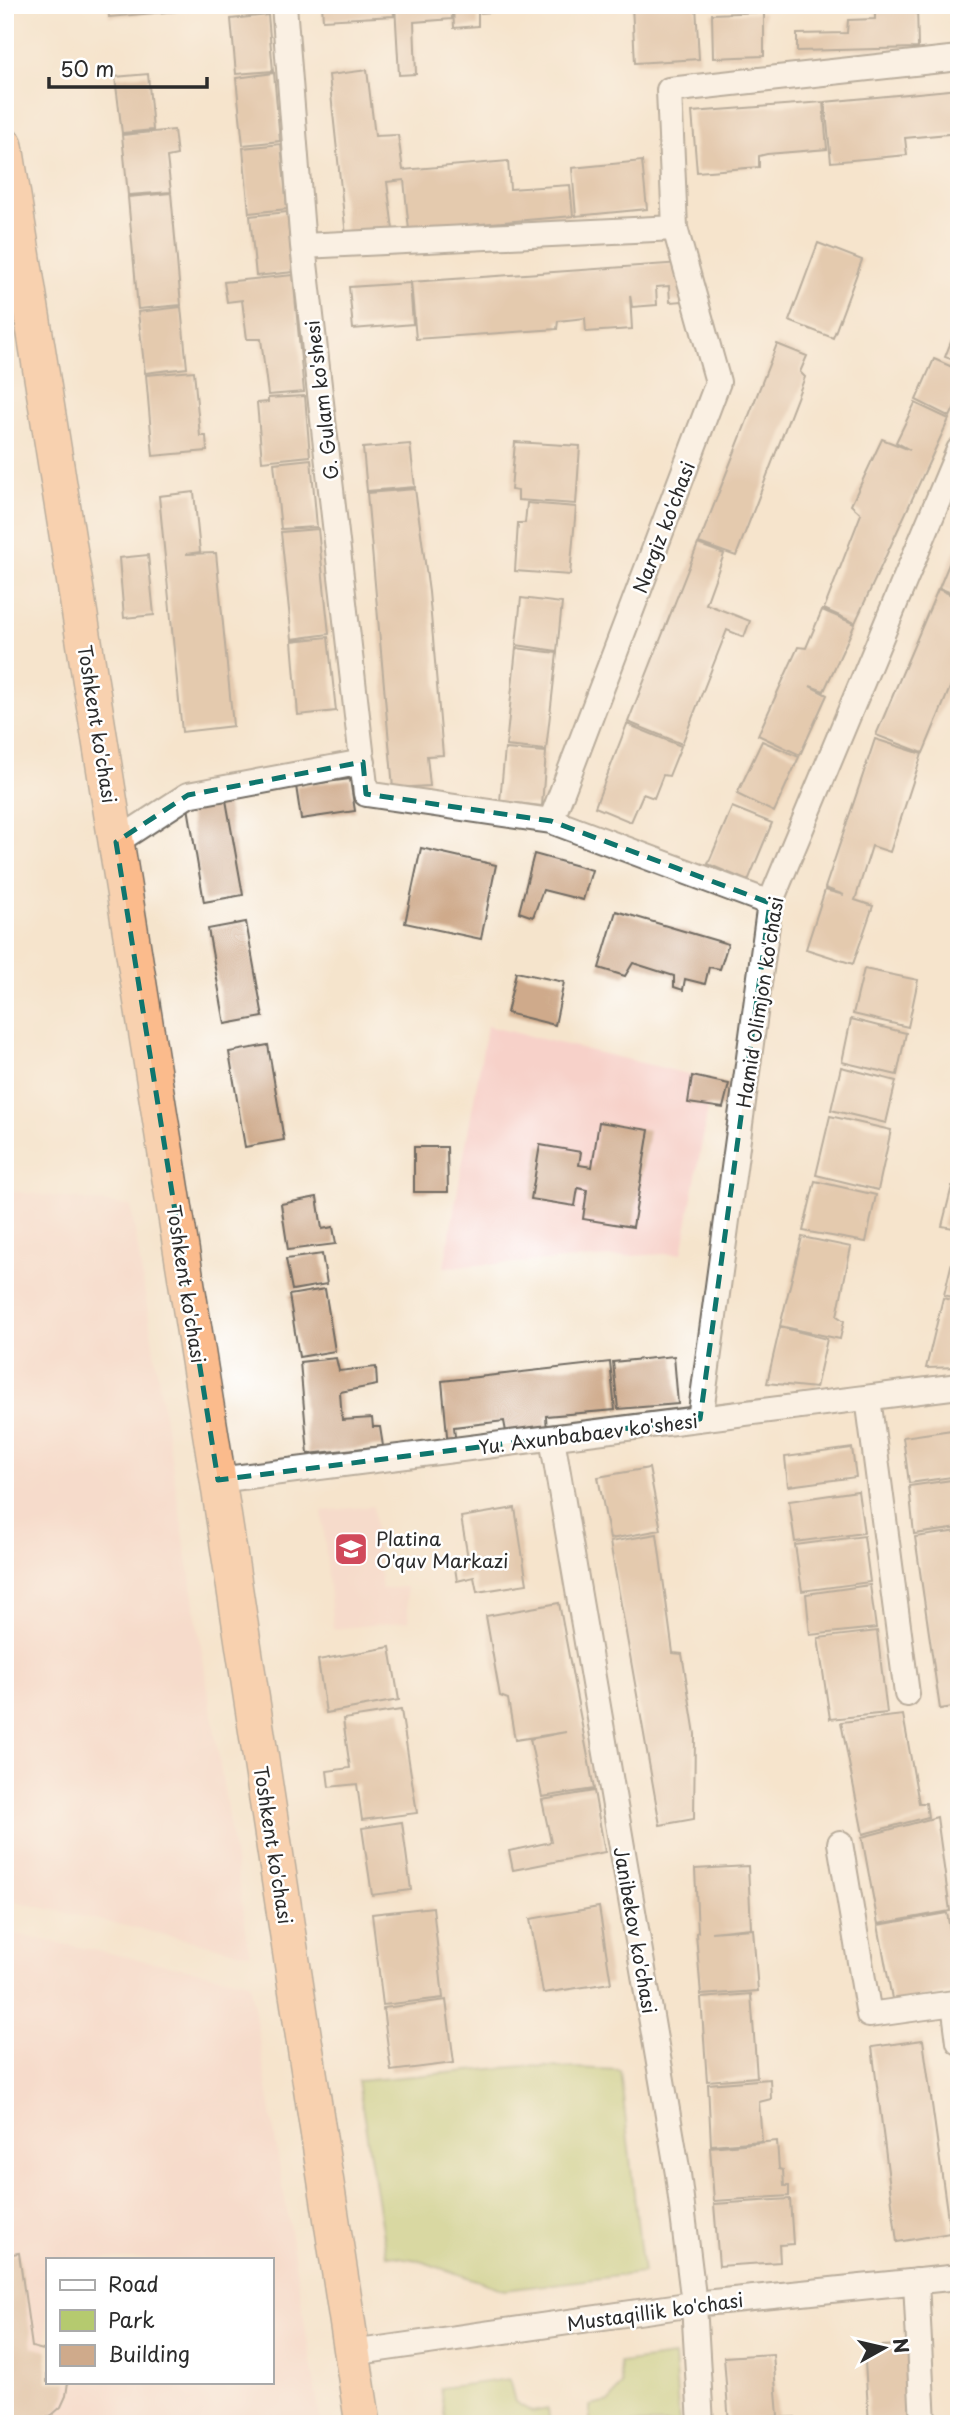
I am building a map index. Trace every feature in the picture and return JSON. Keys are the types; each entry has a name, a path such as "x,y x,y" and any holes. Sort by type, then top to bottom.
{"highway":[{"name":"Toshkent ko'chasi","path":"5,146 218,1480 363,2424"}],"street":[{"name":"G. Gulam ko'shesi","path":"284,5 303,246 366,794 551,821"},
{"name":"Nargiz ko'chasi","path":"551,821 718,382 675,228 669,90 959,58"},
{"path":"303,246 675,228"},
{"name":"Hamid Olimjon ko'chasi","path":"700,1419 770,903 959,450"},
{"path":"116,842 187,795 363,761"},
{"path":"551,821 770,903"},
{"name":"Yu. Axunbabaev ko'shesi","path":"218,1480 959,1386"},
{"path":"868,1398 907,1694"},
{"name":"Janibekov ko'chasi","path":"552,1438 678,2174 694,2304 701,2424"},
{"path":"840,1843 869,2015 954,2003 959,2042"},
{"name":"Mustaqillik ko'chasi","path":"352,2353 694,2304 959,2277"},
{"path":"916,2281 923,2424"}],"highlighted area":[{"path":"363,762 366,794 551,821 770,903 700,1419 218,1480 116,842 188,795"}],"shaded area":[{"path":"487,1026 713,1080 682,1253 444,1267"},
{"path":"5,1190 131,1206 250,1954 5,1899"},
{"name":"Platina O'quv Markazi","path":"373,1506 382,1589 406,1587 409,1621 333,1629 322,1511"},
{"path":"5,1932 250,1982 321,2424 5,2424"}],"green space":[{"path":"525,2066 620,2070 643,2273 505,2290 417,2260 386,2255 358,2081"},
{"path":"674,2356 679,2424 590,2424 590,2406 610,2402 622,2384 619,2363"},
{"path":"509,2379 515,2402 532,2412 548,2409 550,2424 446,2424 440,2388"}],"building":[{"path":"108,5 189,5 189,10 109,17"},
{"path":"322,5 393,5 394,16 323,20"},
{"path":"395,5 451,5 452,19 414,22 416,74 399,75"},
{"path":"453,5 506,5 507,11 478,13 478,26 454,28"},
{"path":"632,5 696,5 699,59 635,63"},
{"path":"875,5 917,5 918,48 797,51 797,34 847,33 848,20 875,19"},
{"path":"764,12 764,56 713,58 712,14"},
{"path":"268,15 273,71 236,74 231,19"},
{"path":"367,70 375,136 398,135 403,170 508,161 510,189 570,185 573,216 409,230 404,180 387,182 393,230 346,236 329,75"},
{"path":"274,73 280,141 243,145 236,78"},
{"path":"148,74 153,130 122,133 115,77"},
{"path":"959,89 959,133 905,138 907,155 831,162 825,102"},
{"path":"823,102 827,149 759,156 759,167 697,172 692,112"},
{"path":"174,130 177,155 167,157 171,192 128,195 122,135"},
{"path":"281,144 287,209 249,213 243,148"},
{"path":"642,161 647,209 576,216 572,168"},
{"path":"171,193 181,305 138,309 128,197"},
{"path":"287,212 293,272 256,276 250,216"},
{"path":"818,243 862,260 833,338 789,321"},
{"path":"681,263 683,301 670,302 669,286 656,287 657,305 632,307 630,295 632,329 586,332 585,318 558,321 557,329 416,339 411,282"},
{"path":"293,275 304,392 268,395 261,339 247,339 242,300 227,302 224,282"},
{"path":"410,283 413,324 353,329 349,287"},
{"path":"181,307 187,368 145,373 138,312"},
{"path":"959,322 959,362 945,357"},
{"path":"777,344 807,356 800,372 805,377 736,556 699,543"},
{"path":"934,359 959,370 959,398 950,417 916,400"},
{"path":"194,371 200,436 206,436 207,451 153,456 146,375"},
{"path":"305,396 310,456 262,461 257,403 268,402 268,398"},
{"path":"915,403 949,419 855,623 824,609 861,514 851,505 882,439 910,450 896,442"},
{"path":"515,442 580,446 576,504 518,500 518,491 511,490"},
{"path":"410,444 415,487 367,491 363,448"},
{"path":"311,459 317,527 281,529 274,463"},
{"path":"415,489 429,592 443,755 427,756 430,786 393,788 367,493"},
{"path":"194,492 200,552 186,554 216,553 233,726 182,732 159,496"},
{"path":"527,503 576,507 570,575 515,571 518,523 525,523"},
{"path":"318,529 329,634 292,639 281,532"},
{"path":"959,540 959,596 939,588"},
{"path":"698,544 724,554 706,604 750,621 744,637 727,630 682,744 628,722"},
{"path":"148,555 154,615 124,618 119,558"},
{"path":"938,589 959,598 959,666 923,753 876,735"},
{"path":"521,598 562,603 557,651 516,645"},
{"path":"822,610 855,624 824,691 810,686 827,695 800,755 758,735 798,647 806,648"},
{"path":"328,637 336,711 298,715 292,641"},
{"path":"516,648 557,653 546,750 506,746"},
{"path":"627,724 681,746 669,776 663,775 654,798 643,794 631,822 595,807"},
{"path":"875,739 922,754 890,852 872,846 855,900 873,906 853,964 806,949 825,890 844,895 825,888"},
{"path":"762,741 799,757 774,812 737,794"},
{"path":"505,749 546,752 542,806 500,801"},
{"path":"350,779 355,811 301,819 296,786"},
{"path":"226,800 243,895 204,902 188,807"},
{"path":"732,807 772,823 748,881 708,864"},
{"path":"421,848 496,865 481,939 405,923"},
{"path":"534,854 592,870 583,900 543,890 533,917 519,912"},
{"path":"616,911 728,944 720,969 709,967 705,984 685,979 683,990 674,987 674,976 633,963 625,976 599,968"},
{"path":"246,922 263,1017 225,1024 208,929"},
{"path":"864,969 918,980 908,1027 853,1014"},
{"path":"516,972 564,982 555,1025 507,1013"},
{"path":"851,1019 906,1033 897,1075 842,1062"},
{"path":"268,1045 284,1140 245,1147 229,1052"},
{"path":"841,1067 896,1081 886,1123 831,1110"},
{"path":"692,1076 729,1084 723,1108 688,1103"},
{"path":"830,1116 891,1130 878,1190 816,1175"},
{"path":"599,1122 649,1130 633,1227 583,1219 587,1190 578,1188 575,1206 531,1199 540,1145 581,1152 579,1165 592,1167"},
{"path":"414,1147 447,1147 448,1192 414,1192"},
{"path":"815,1181 876,1195 866,1242 803,1231"},
{"path":"952,1186 959,1187 959,1229 942,1226"},
{"path":"317,1197 322,1229 333,1227 336,1244 288,1250 281,1204"},
{"path":"802,1237 851,1247 837,1316 844,1321 840,1339 780,1326"},
{"path":"959,1237 959,1299 944,1295"},
{"path":"322,1254 327,1284 292,1290 286,1259"},
{"path":"325,1289 335,1351 299,1357 289,1295"},
{"path":"943,1298 959,1302 959,1367 926,1368"},
{"path":"780,1327 827,1339 816,1388 767,1383"},
{"path":"674,1356 678,1404 618,1409 613,1362"},
{"path":"336,1358 339,1371 376,1367 377,1385 340,1392 342,1420 372,1418 373,1427 380,1427 383,1446 308,1454 300,1362"},
{"path":"610,1362 615,1410 546,1416 547,1432 507,1437 504,1421 454,1427 456,1446 448,1446 442,1381"},
{"path":"959,1429 959,1476 909,1483 903,1437"},
{"path":"852,1448 856,1477 788,1486 785,1457"},
{"path":"649,1468 661,1530 610,1539 598,1477"},
{"path":"959,1479 959,1528 914,1534 909,1486"},
{"path":"858,1491 864,1533 795,1542 789,1501"},
{"path":"515,1508 527,1584 477,1592 474,1577 457,1581 454,1561 468,1558 461,1517"},
{"path":"959,1531 959,1706 940,1709 915,1537"},
{"path":"657,1534 673,1653 682,1654 695,1734 694,1819 660,1825 610,1542"},
{"path":"864,1536 870,1582 802,1591 795,1545"},
{"path":"870,1585 876,1628 810,1635 806,1594"},
{"path":"559,1603 594,1789 542,1797 530,1739 566,1732 515,1740 508,1699 500,1696 486,1616"},
{"path":"877,1631 887,1713 830,1719 818,1638"},
{"path":"390,1647 399,1700 326,1713 318,1660"},
{"path":"401,1710 417,1813 362,1820 357,1784 329,1787 327,1771 350,1768 343,1719"},
{"path":"903,1715 919,1803 926,1803 928,1817 863,1834 841,1722"},
{"path":"594,1791 605,1852 513,1870 509,1851 551,1842 542,1800"},
{"path":"937,1817 950,1911 878,1924 862,1837"},
{"path":"402,1822 411,1890 372,1895 362,1828"},
{"path":"748,1866 751,1928 711,1932 753,1929 758,1991 701,1995 695,1869"},
{"path":"433,1907 443,1998 383,2005 372,1914"},
{"path":"599,1907 611,1983 543,1993 530,1919"},
{"path":"947,1913 959,1991 893,2004 878,1925"},
{"path":"751,1994 757,2077 707,2081 701,1998"},
{"path":"446,2000 454,2063 391,2071 383,2008"},
{"path":"923,2040 950,2233 897,2242 872,2047"},
{"path":"770,2079 771,2099 759,2102 762,2141 711,2145 708,2084"},
{"path":"777,2141 779,2169 783,2170 784,2186 789,2186 789,2196 714,2201 710,2147"},
{"path":"790,2199 793,2244 779,2245 780,2262 719,2266 714,2204"},
{"path":"19,2253 32,2347 46,2351 46,2384 68,2384 61,2407 41,2420 42,2424 5,2424 5,2255"},
{"path":"916,2344 921,2424 869,2424 864,2347"},
{"path":"773,2354 778,2416 737,2420 795,2417 795,2424 729,2424 724,2357"}],"place":[{"name":"Platina O'quv Markazi","path":"351,1549"}]}
